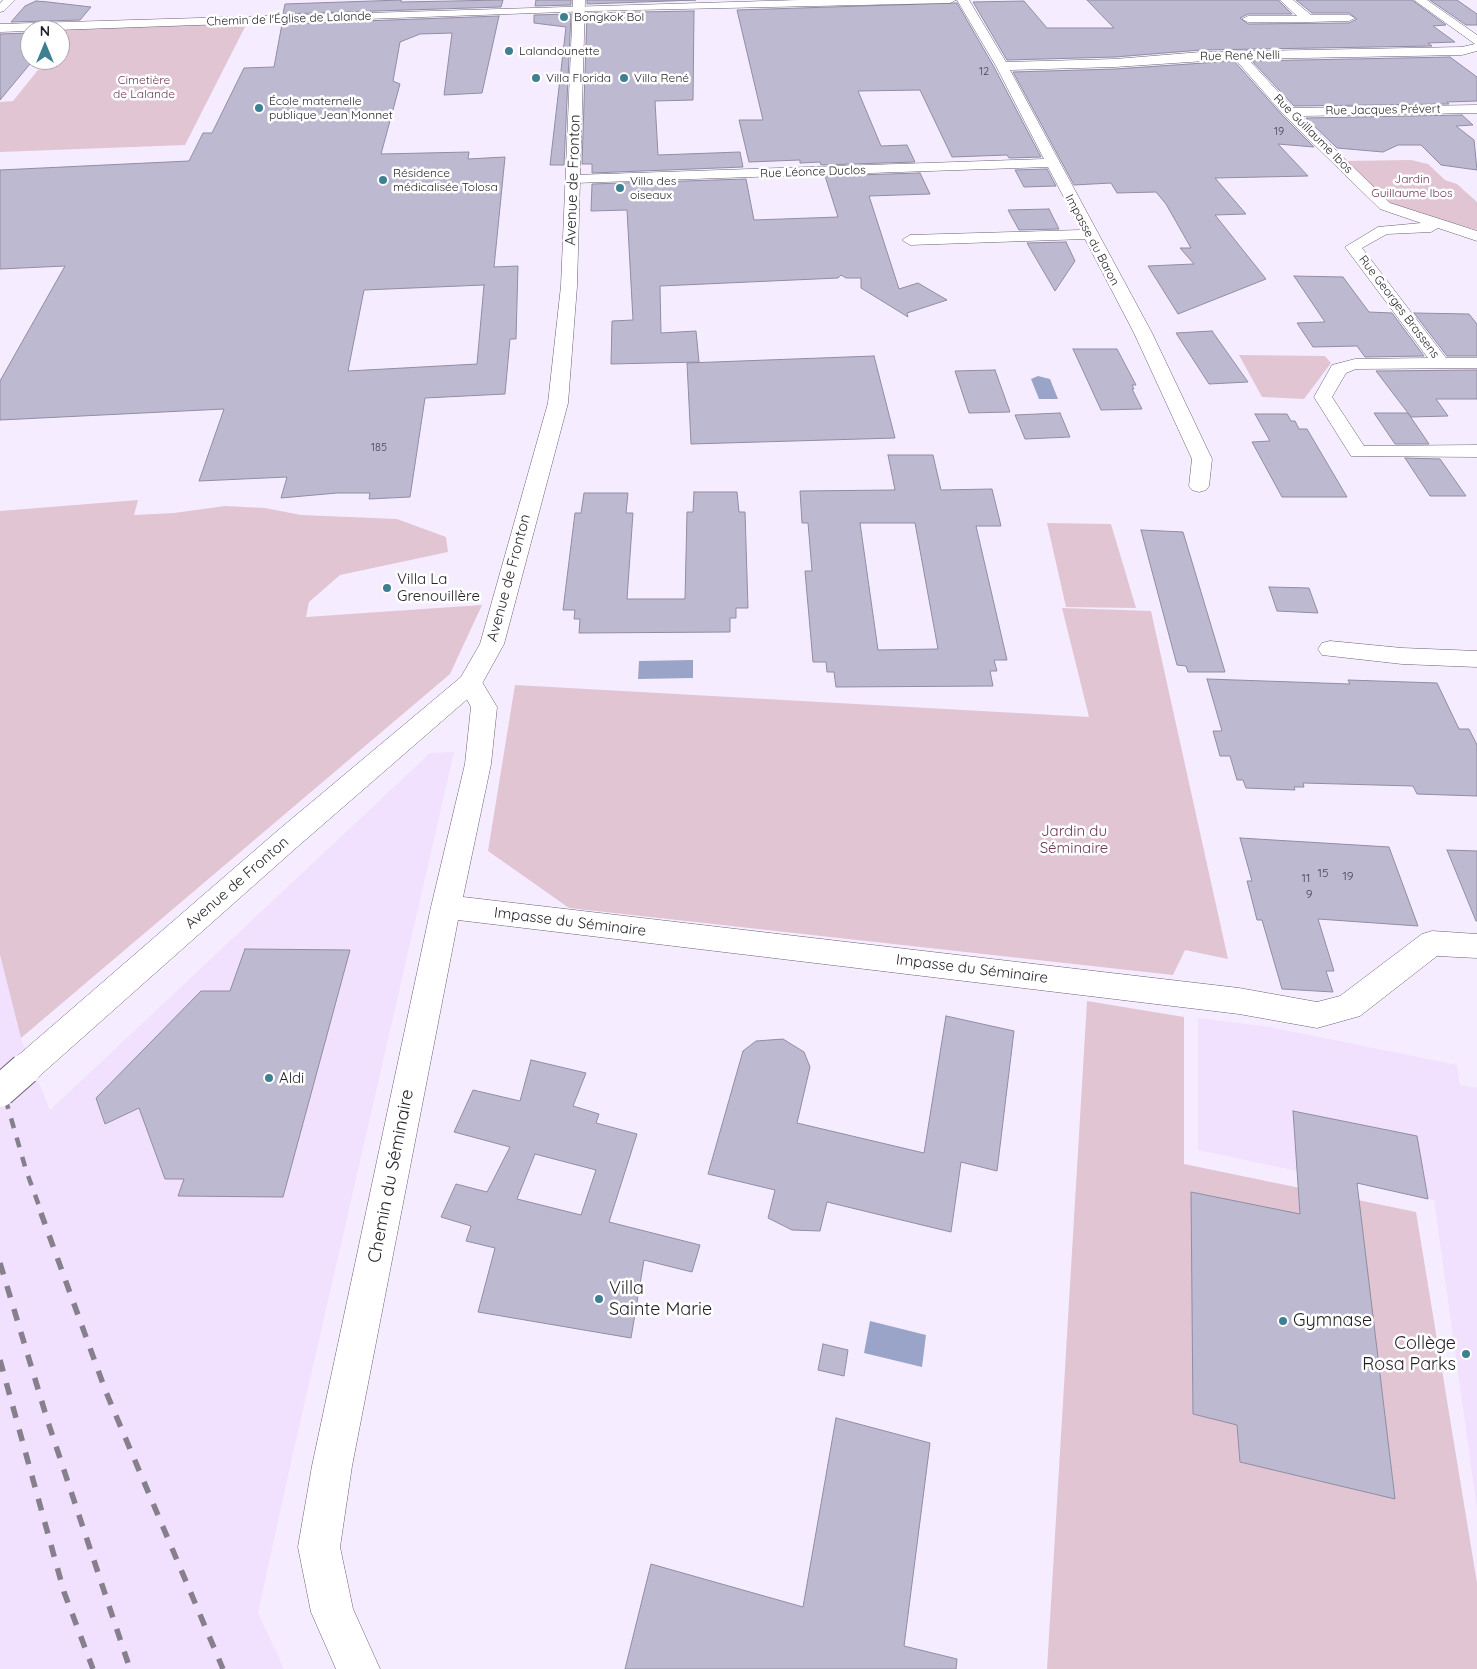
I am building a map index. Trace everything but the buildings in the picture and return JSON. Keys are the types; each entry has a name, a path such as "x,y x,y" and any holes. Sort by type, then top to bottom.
{"street":[{"path":"0,9 9,0"},
{"name":"Chemin de l'Église de Lalande","path":"0,28 579,4 950,0"},
{"name":"Impasse du Baron","path":"963,0 1002,66 1051,163 1143,333 1202,459 1199,486"},
{"path":"1286,0 1308,18"},
{"name":"Rue René Nelli","path":"1420,0 1475,49"},
{"name":"Avenue de Fronton","path":"0,1091 293,833 470,683 492,644 558,402 568,309 579,4"},
{"path":"1248,19 1348,18"},
{"name":"Rue René Nelli","path":"1002,66 1115,63 1238,55 1475,49"},
{"name":"Rue Guillaume Ibos","path":"1238,55 1289,112 1385,206 1477,236"},
{"name":"Rue Jacques Prévert","path":"1289,112 1477,109"},
{"name":"Rue Léonce Duclos","path":"574,179 1051,163"},
{"name":"Rue Georges Brassens","path":"1438,224 1433,227 1384,230 1354,247 1441,363 1477,363"},
{"path":"910,240 1090,234"},
{"path":"1441,363 1355,364 1339,369 1324,397 1358,452 1477,451"},
{"path":"1330,650 1402,656 1477,659"},
{"name":"Chemin du Séminaire","path":"358,1669 332,1612 319,1547 332,1466 445,907 478,764 484,707 470,683"},
{"name":"Impasse du Séminaire","path":"445,907 1239,1001 1317,1015 1349,1007 1432,943 1477,946"}],"shaded area":[{"path":"454,752 258,1613 284,1669 0,1669 0,955 21,1038 50,1110 430,753"},
{"name":"Collège Rosa Parks","path":"1198,1018 1270,1027 1457,1065 1460,1085 1477,1088 1477,1509 1434,1200 1198,1150"}],"green space":[{"name":"Cimetière de Lalande","path":"247,23 185,145 0,152 0,102 13,101 38,70 70,70 70,29"},
{"name":"Jardin Guillaume Ibos","path":"1411,160 1428,164 1445,180 1457,184 1477,202 1477,230 1388,204 1344,161"},
{"path":"1239,355 1325,356 1331,363 1304,399 1262,397"},
{"path":"138,500 134,515 174,513 225,506 265,508 301,515 397,519 446,537 448,552 340,575 309,602 306,617 482,605 450,674 21,1038 0,955 0,511"},
{"path":"1047,523 1111,524 1136,608 1066,607"},
{"name":"Jardin du Séminaire","path":"1062,608 1151,611 1228,959 1185,950 1173,975 569,908 488,851 515,685 1089,717"},
{"path":"1087,1001 1184,1017 1184,1164 1416,1212 1477,1583 1477,1669 1047,1669"}],"water":[{"path":"1038,376 1050,379 1058,399 1039,399 1031,379"},
{"path":"693,660 693,678 638,679 639,661"},
{"path":"870,1321 926,1335 922,1367 864,1353"}],"railway":[{"path":"0,1080 26,1170 42,1214"},
{"path":"41,1213 106,1392 223,1669"},
{"path":"0,1263 48,1422 130,1669"},
{"path":"0,1360 64,1592 93,1669"}],"place":[{"name":"Bongkok Bol","path":"564,17"},
{"name":"Lalandounette","path":"509,51"},
{"name":"Villa Florida","path":"536,78"},
{"name":"Villa René","path":"624,78"},
{"name":"École maternelle publique Jean Monnet","path":"259,108"},
{"name":"Résidence médicalisée Tolosa","path":"383,180"},
{"name":"Villa des oiseaux","path":"620,188"},
{"name":"Villa La Grenouillère","path":"387,588"},
{"name":"Aldi","path":"269,1078"},
{"name":"Villa Sainte Marie","path":"599,1299"},
{"name":"Gymnase","path":"1283,1321"},
{"name":"Collège Rosa Parks","path":"1466,1354"}]}
